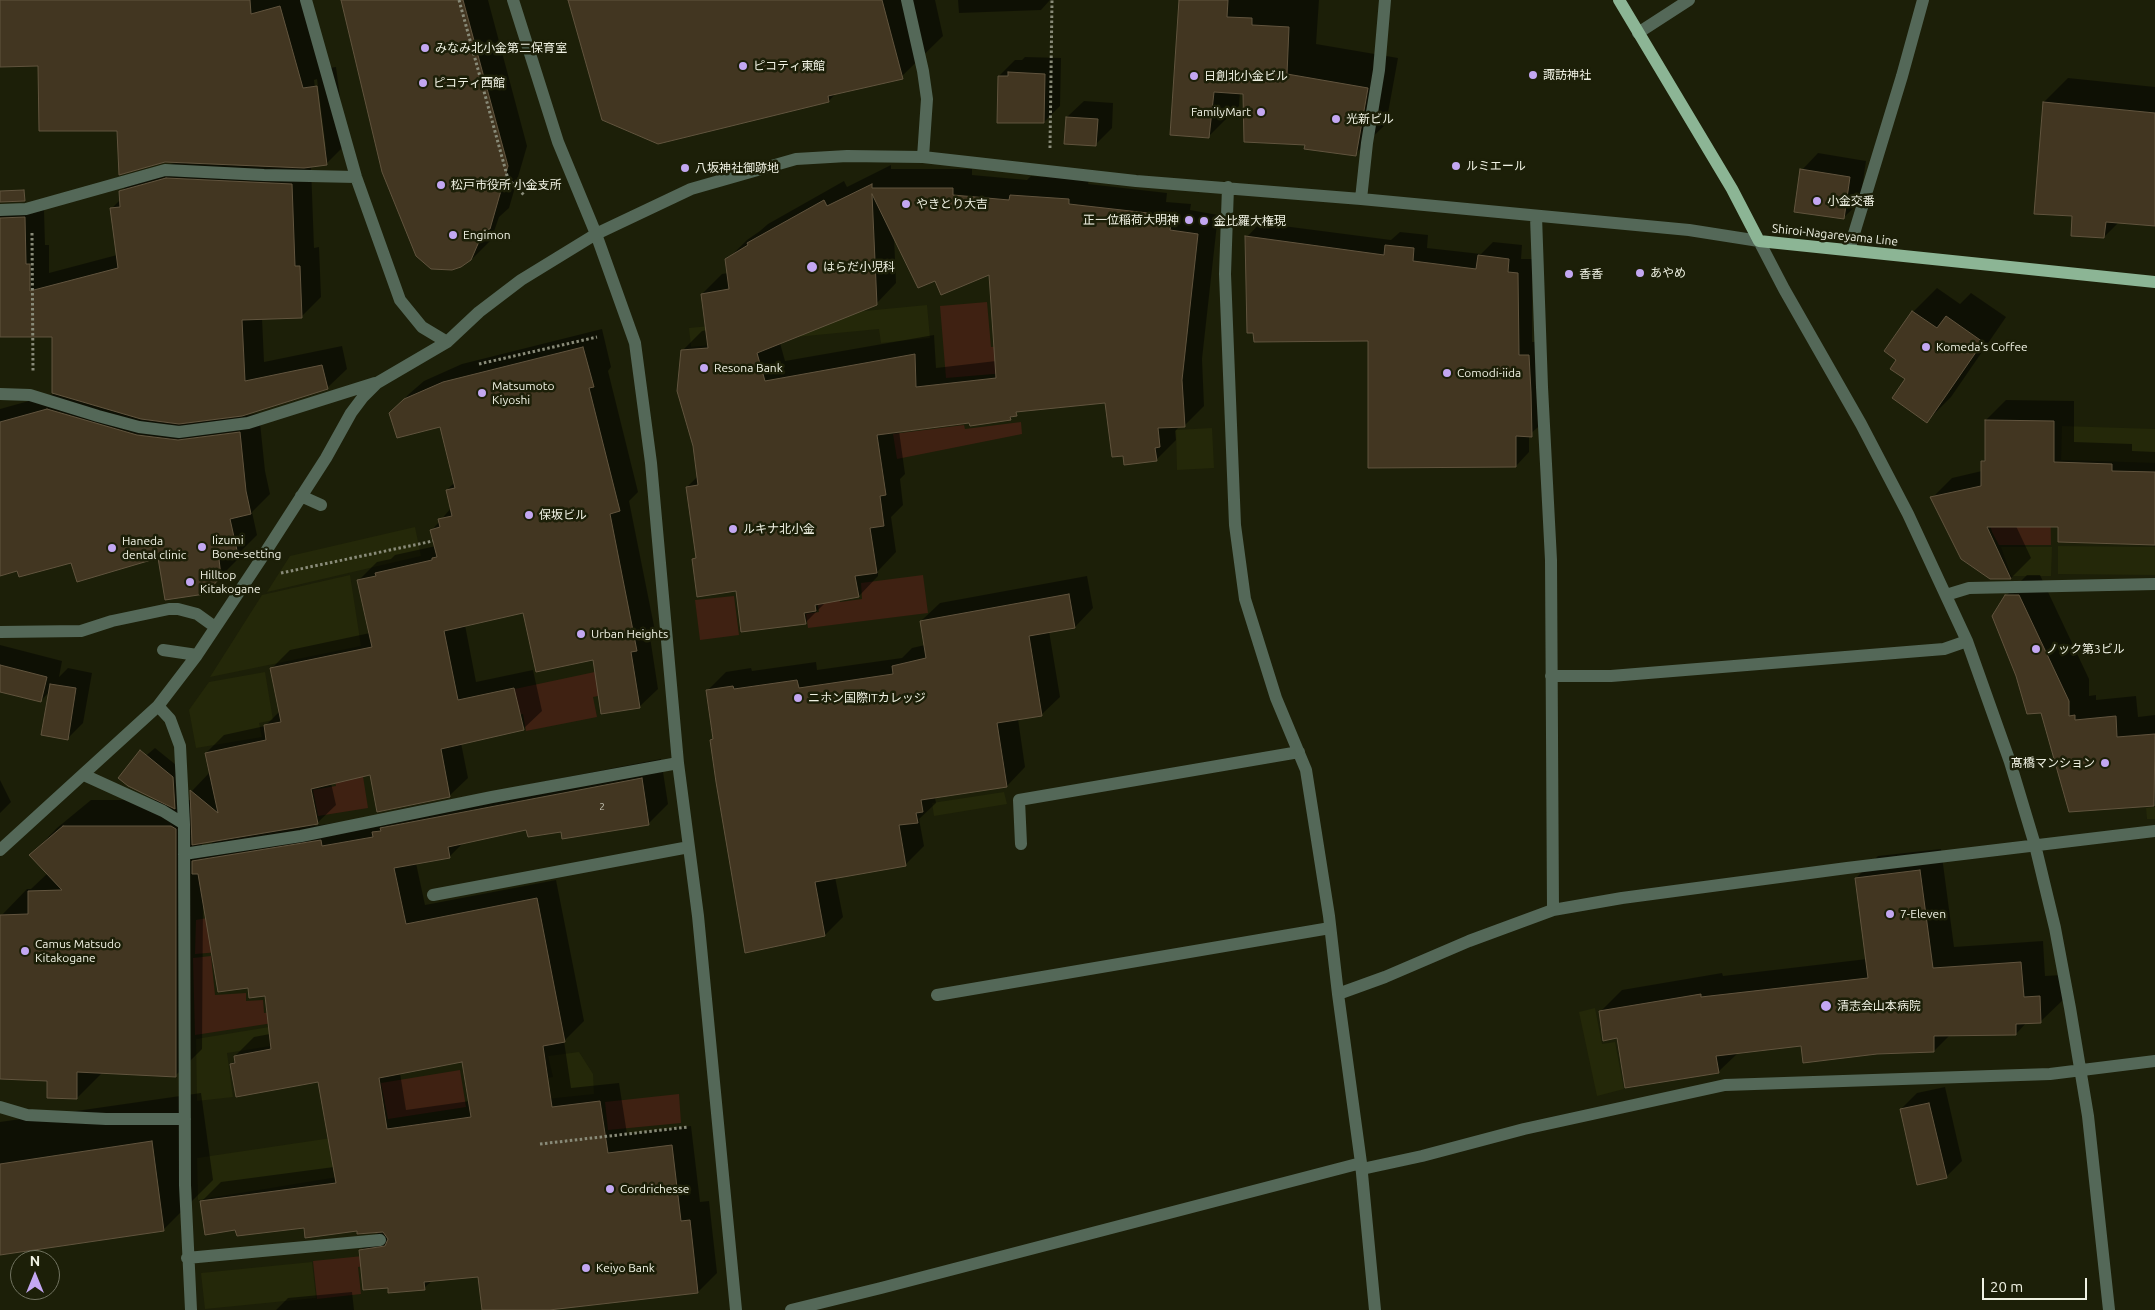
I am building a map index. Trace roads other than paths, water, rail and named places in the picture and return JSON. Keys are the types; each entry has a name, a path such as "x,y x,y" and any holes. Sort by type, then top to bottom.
{"main road":[{"name":"Shiroi-Nagareyama Line","path":"1619,0 1732,189 1758,241 2155,282"}],"street":[{"path":"306,0 356,176 400,300 422,326 447,342"},
{"path":"513,0 558,142 596,234 635,343 651,463 678,763 698,916 736,1310"},
{"path":"907,0 923,71 927,99 923,157"},
{"path":"1361,198 1367,143 1379,70 1385,0"},
{"path":"1638,33 1689,0"},
{"path":"1849,250 1923,0"},
{"path":"0,394 30,395 139,427 179,432 248,423 377,383 447,342 478,312 521,280 596,234 691,189 796,158 847,156 923,157 1136,181 1361,198 1689,230 1758,241 1861,424 1908,514 1967,641 2010,762 2035,845 2055,928 2081,1070 2109,1310"},
{"path":"0,210 26,209 165,170 264,175 356,176"},
{"path":"1228,187 1225,274 1235,525 1245,599 1276,698 1306,770 1330,928 1362,1166 1375,1310"},
{"path":"1536,216 1550,560 1553,910"},
{"path":"0,850 158,706 196,656 326,458 351,413 377,383"},
{"path":"301,496 320,506"},
{"path":"1946,595 1969,588 2155,584"},
{"path":"0,632 82,631 112,621 169,608 178,608 197,614 215,627"},
{"path":"1552,676 1611,676 1934,649 1967,641"},
{"path":"162,650 196,656"},
{"path":"158,706 170,719 180,746 184,824 187,1258 191,1310"},
{"path":"1021,844 1018,800 1299,752"},
{"path":"184,854 301,836 492,797 678,763"},
{"path":"84,775 162,811 184,824"},
{"path":"1338,994 1386,977 1469,941 1553,910 1622,898 2155,831"},
{"path":"433,895 689,847"},
{"path":"937,995 1330,928"},
{"path":"790,1310 1362,1166 1422,1156 1524,1129 1725,1085 2050,1074 2155,1061"},
{"path":"0,1107 27,1115 106,1119 185,1119"},
{"path":"187,1258 380,1240"}],"place":[{"name":"みなみ北小金第二保育室","path":"425,48"},
{"name":"ピコティ東館","path":"743,66"},
{"name":"諏訪神社","path":"1533,75"},
{"name":"日創北小金ビル","path":"1194,76"},
{"name":"ピコティ西館","path":"423,83"},
{"name":"FamilyMart","path":"1261,112"},
{"name":"光新ビル","path":"1336,119"},
{"name":"ルミエール","path":"1456,166"},
{"name":"八坂神社御跡地","path":"685,168"},
{"name":"松戸市役所 小金支所","path":"441,185"},
{"name":"小金交番","path":"1817,201"},
{"name":"やきとり大吉","path":"906,204"},
{"name":"正一位稲荷大明神","path":"1189,220"},
{"name":"金比羅大権現","path":"1204,221"},
{"name":"Engimon","path":"453,235"},
{"name":"はらだ小児科","path":"812,267"},
{"name":"あやめ","path":"1640,273"},
{"name":"香香","path":"1569,274"},
{"name":"Komeda's Coffee","path":"1926,347"},
{"name":"Resona Bank","path":"704,368"},
{"name":"Comodi-iida","path":"1447,373"},
{"name":"Matsumoto Kiyoshi","path":"482,393"},
{"name":"保坂ビル","path":"529,515"},
{"name":"ルキナ北小金","path":"733,529"},
{"name":"Iizumi Bone-setting","path":"202,547"},
{"name":"Haneda dental clinic","path":"112,548"},
{"name":"Hilltop Kitakogane","path":"190,582"},
{"name":"Urban Heights","path":"581,634"},
{"name":"ノック第3ビル","path":"2036,649"},
{"name":"ニホン国際ITカレッジ","path":"798,698"},
{"name":"髙橋マンション","path":"2105,763"},
{"name":"7-Eleven","path":"1890,914"},
{"name":"Camus Matsudo Kitakogane","path":"25,951"},
{"name":"清志会山本病院","path":"1826,1006"},
{"name":"Cordrichesse","path":"610,1189"},
{"name":"Keiyo Bank","path":"586,1268"}]}
